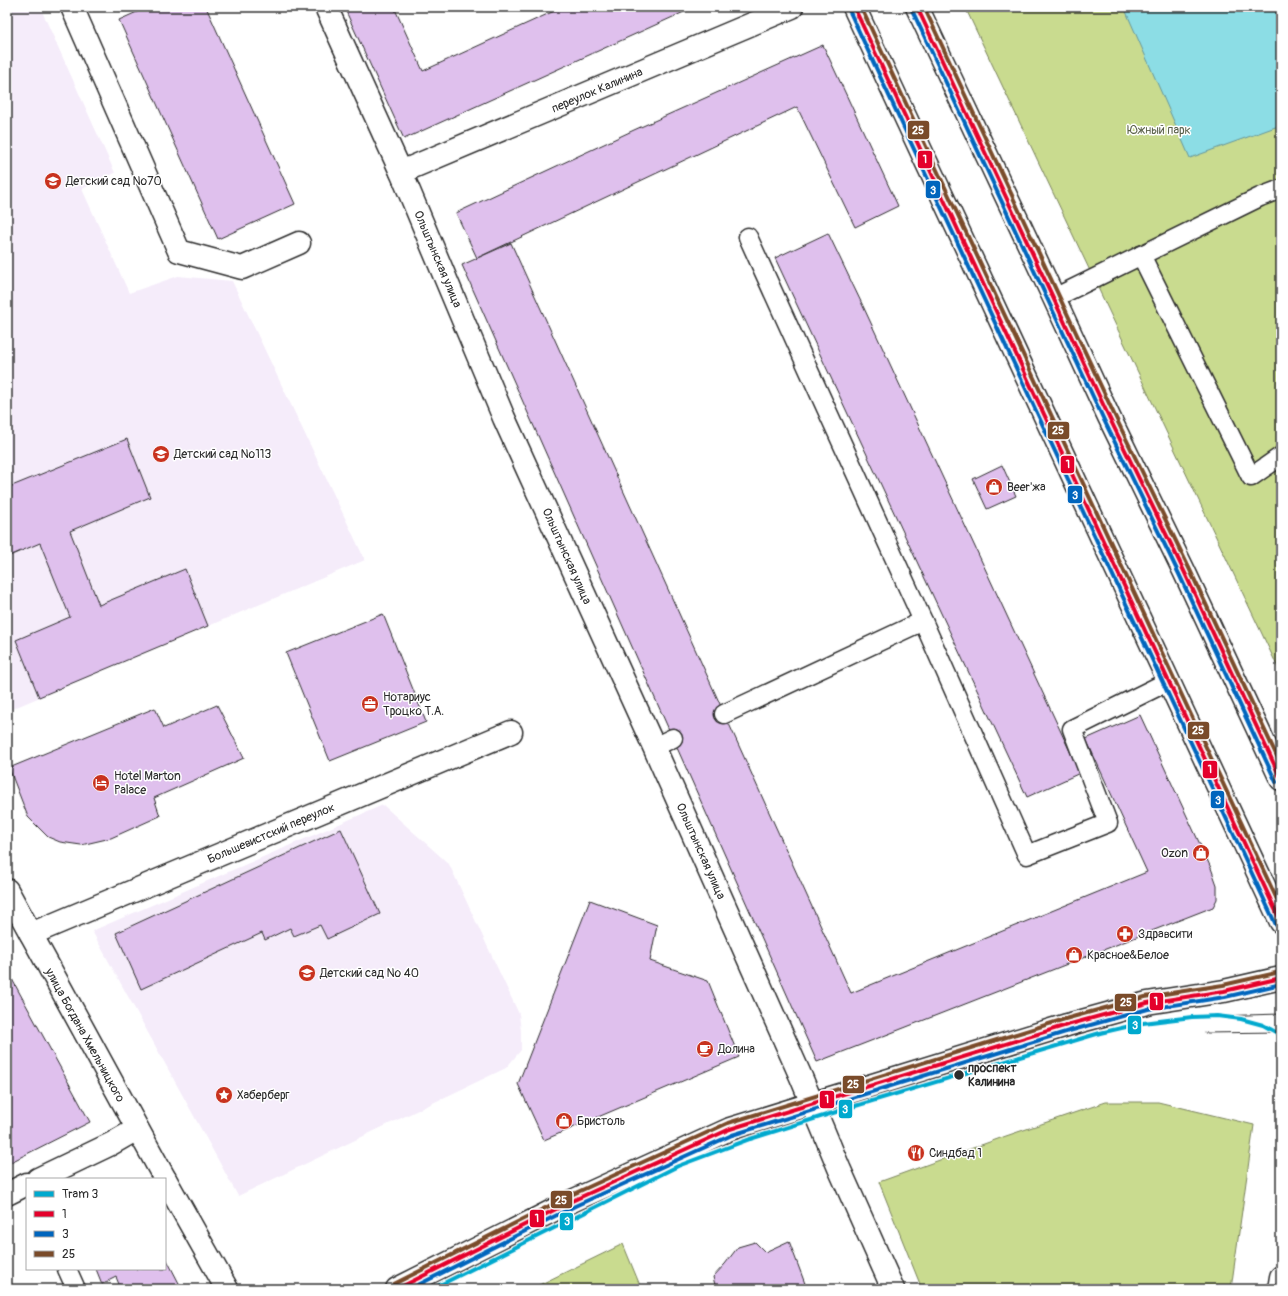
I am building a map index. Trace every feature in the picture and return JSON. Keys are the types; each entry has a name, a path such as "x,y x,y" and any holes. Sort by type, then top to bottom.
{"street":[{"path":"72,7 179,251 242,268 299,243"},
{"name":"Ольштынская улица","path":"326,7 401,172 504,418 663,742 839,1168 893,1289"},
{"name":"переулок Калинина","path":"401,172 792,7"},
{"path":"854,7 1281,922"},
{"path":"917,7 1281,779"},
{"name":"Большевистский переулок","path":"31,934 511,732"},
{"name":"улица Богдана Хмельницкого","path":"7,890 136,1129 164,1178"},
{"path":"397,1289 572,1201 730,1129 1067,1025 1147,1003 1224,991 1281,978"},
{"path":"40,1178 111,1144 136,1129"},
{"name":"улица Богдана Хмельницкого","path":"166,1181 227,1289"},
{"path":"7,1194 26,1184"},
{"path":"1279,1289 1281,1278"}],"lane":[{"path":"1054,298 1260,197 1281,189"},
{"path":"748,237 923,621 1027,855 1108,822 1072,729 1169,681"},
{"path":"1141,255 1251,477 1281,456"},
{"path":"724,714 923,621"},
{"path":"67,1270 76,1289"}],"shaded area":[{"name":"Детский сад №113","path":"7,7 40,7 115,173 82,189 129,293 178,276 232,281 365,560 7,711"},
{"name":"Детский сад № 40","path":"383,805 449,864 519,1014 521,1050 506,1068 238,1196 92,931"}],"green space":[{"name":"Южный парк","path":"965,7 1281,7 1281,674"},
{"path":"1106,1102 1158,1102 1254,1125 1231,1289 922,1289 879,1182"},
{"path":"623,1244 639,1283 638,1289 531,1289"}],"water":[{"path":"1124,7 1281,7 1281,125 1190,158"}],"building":[{"path":"148,7 206,7 295,204 218,239 119,20"},
{"path":"344,7 394,7 423,71 563,7 695,7 404,139"},
{"path":"823,45 898,206 855,227 797,107 477,258 456,213 634,130"},
{"path":"828,233 1080,773 1027,797 775,258"},
{"path":"511,243 851,993 1147,872 1086,739 1140,715 1211,868 1217,885 1217,899 1213,907 817,1062 462,265"},
{"path":"127,439 150,497 70,531 99,605 185,569 208,626 39,697 16,640 70,617 40,543 7,557 7,488"},
{"name":"Beer'жа","path":"1002,465 1016,496 987,509 973,479"},
{"path":"383,614 426,722 330,761 286,653"},
{"name":"Hotel Marton Palace","path":"217,705 244,758 154,798 160,816 111,838 81,845 60,842 48,837 28,817 9,768 155,708 164,728"},
{"path":"341,829 380,914 327,939 320,925 294,936 290,928 265,940 262,933 141,989 116,933"},
{"path":"590,900 657,925 650,961 708,981 739,1057 544,1140 518,1084"},
{"path":"7,970 90,1122 7,1164"},
{"path":"789,1241 807,1289 716,1289 713,1277 738,1247 755,1242 765,1252"},
{"path":"166,1258 182,1289 121,1289 116,1277 102,1284 96,1270 166,1270"}],"tram line":[{"path":"1214,1016 1281,1014"},
{"name":"3","path":"432,1289 678,1166 750,1139 852,1107 1100,1033 1143,1023 1192,1017 1217,1016 1241,1019 1263,1025 1281,1035"},
{"path":"1205,1033 1281,1032"}],"transit line":[{"name":"1","path":"854,7 1281,922"},
{"name":"25","path":"861,7 1281,908"},
{"name":"1","path":"917,7 1281,779"},
{"name":"25","path":"924,7 1114,414 1189,568 1281,765"},
{"name":"3","path":"849,10 1276,925"},
{"name":"3","path":"912,10 1276,782"},
{"name":"25","path":"394,1284 569,1196 728,1123 1065,1019 1145,997 1223,985 1280,972"},
{"name":"1","path":"397,1289 572,1201 730,1129 1067,1025 1147,1003 1224,991 1281,978"},
{"name":"3","path":"410,1289 575,1206 732,1135 1069,1031 1148,1009 1225,997 1281,984"}],"place":[{"name":"Детский сад №70","path":"53,181"},
{"name":"Детский сад №113","path":"161,454"},
{"name":"Beer'жа","path":"994,487"},
{"name":"Нотариус Троцко Т.А.","path":"370,704"},
{"name":"Hotel Marton Palace","path":"101,783"},
{"name":"Ozon","path":"1201,853"},
{"name":"Здравсити","path":"1125,934"},
{"name":"Красное&Белое","path":"1074,955"},
{"name":"Детский сад № 40","path":"307,973"},
{"name":"Долина","path":"705,1049"},
{"name":"проспект Калинина","path":"959,1075"},
{"name":"Хаберберг","path":"224,1095"},
{"name":"Бристоль","path":"564,1121"},
{"name":"Синдбад 1","path":"916,1153"}]}
